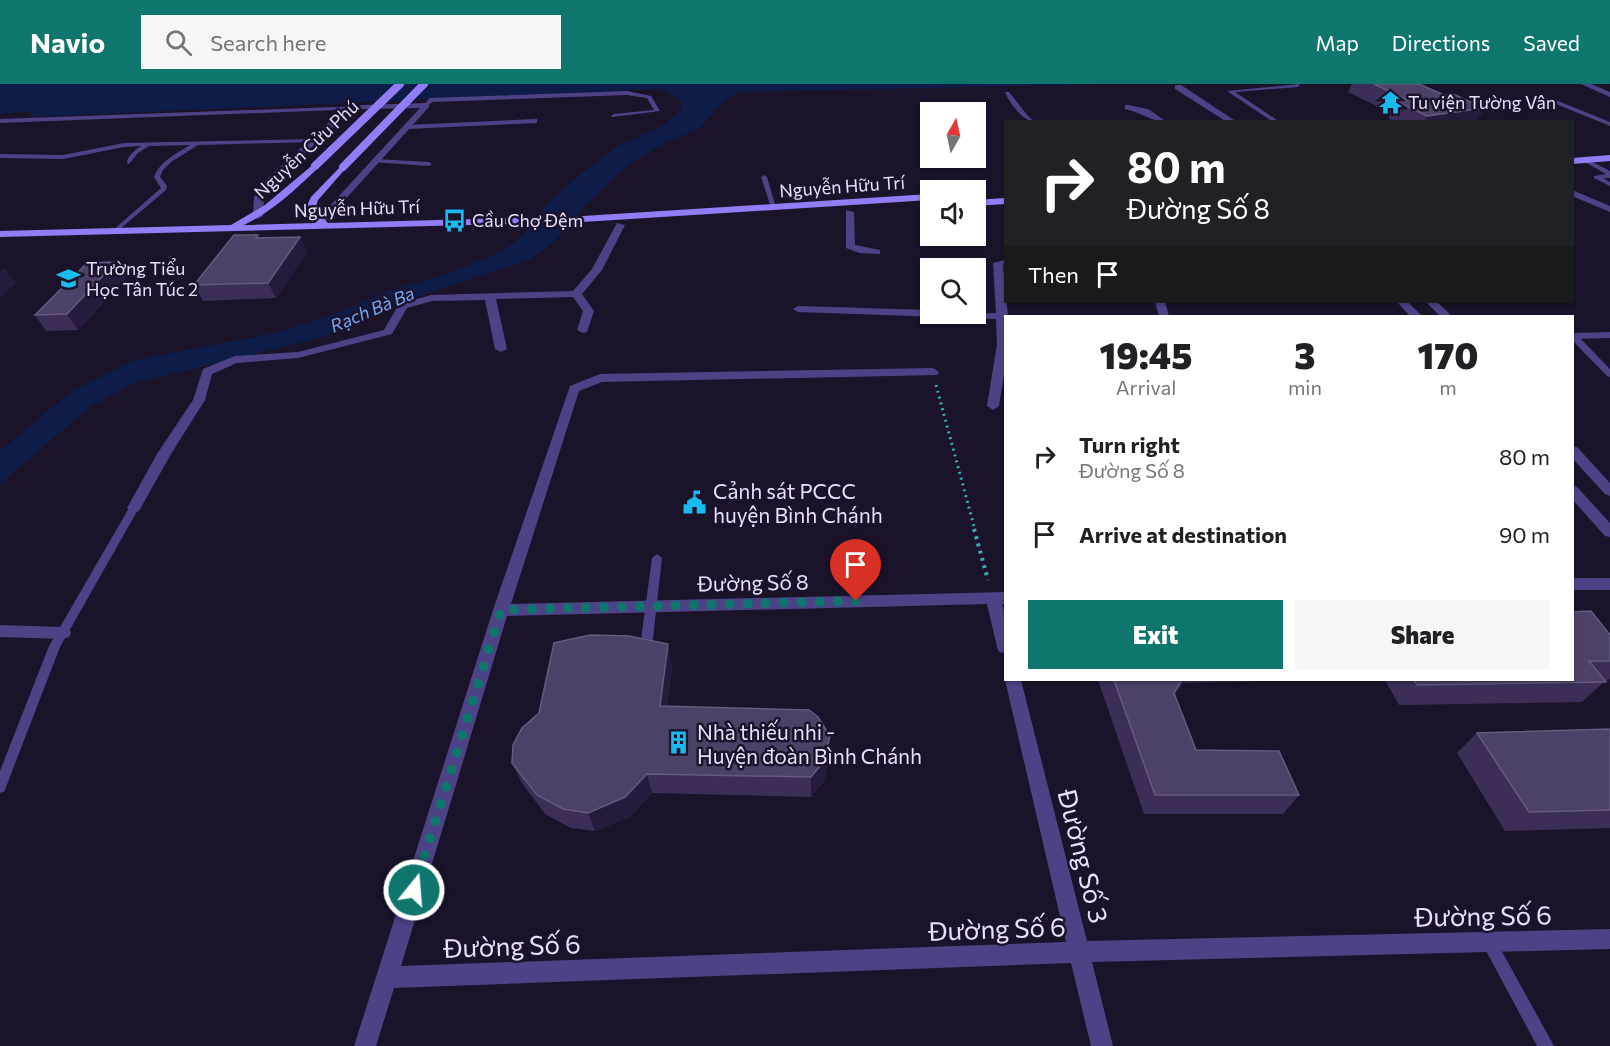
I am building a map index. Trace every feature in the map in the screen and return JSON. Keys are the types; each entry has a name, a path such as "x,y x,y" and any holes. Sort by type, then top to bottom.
{"main road":[{"name":"Nguyễn Cửu Phú","path":"228,228 258,216 282,198 400,84"},
{"name":"Nguyễn Cửu Phú","path":"323,224 310,210 314,199 424,84"},
{"path":"1574,153 1610,150"},
{"path":"1574,162 1610,158"},
{"path":"986,197 1004,192"},
{"name":"Nguyễn Hữu Trí","path":"0,243 581,223 920,198"},
{"path":"986,200 1004,201"},
{"name":"Nguyễn Hữu Trí","path":"581,223 620,225 920,207"},
{"name":"Nguyễn Hữu Trí","path":"0,234 323,224 512,225"}],"street":[{"path":"1585,84 1610,95"},
{"path":"1178,87 1230,120"},
{"path":"258,216 259,197 269,182 346,111 362,107 426,105"},
{"path":"323,224 426,105"},
{"path":"1128,107 1145,111 1160,120"},
{"path":"407,127 534,121"},
{"path":"1574,194 1610,209"},
{"path":"849,212 850,246 859,250 876,252"},
{"path":"134,508 164,454 199,400 207,372 235,360 298,355 388,332 403,306 431,298 576,294 597,270 620,225"},
{"path":"993,406 1003,344 998,263 1004,263"},
{"path":"576,294 589,311 584,330"},
{"path":"490,297 501,349"},
{"path":"1403,303 1415,315"},
{"path":"1432,303 1445,315"},
{"path":"798,309 920,313"},
{"path":"986,315 1002,316"},
{"path":"1574,336 1610,335"},
{"path":"365,1046 501,610 574,389 600,378 933,372"},
{"path":"1574,452 1610,490"},
{"path":"1574,492 1610,532"},
{"path":"1574,584 1610,584"},
{"path":"999,598 1004,639"},
{"name":"Đường Số 8","path":"501,610 999,598"},
{"path":"0,632 63,633"},
{"name":"Đường Số 3","path":"1013,681 1102,1046"},
{"name":"Đường Số 6","path":"387,977 1079,952 1610,939"}],"lane":[{"path":"1275,120 1230,92 1298,85"},
{"path":"426,105 430,100 627,93 650,97 657,111 614,116"},
{"path":"1007,93 1030,120"},
{"path":"1553,101 1610,124"},
{"path":"0,121 362,107"},
{"path":"0,156 63,157 124,145 314,141"},
{"path":"114,232 164,189 157,177 160,169 196,144"},
{"path":"129,162 136,152 146,146"},
{"path":"1585,160 1610,175"},
{"path":"375,162 429,164"},
{"path":"1610,175 1596,177 1610,184"},
{"path":"764,177 774,207"},
{"path":"1574,337 1610,374"},
{"path":"0,786 55,646 134,508"},
{"path":"646,648 657,558"},
{"path":"1489,942 1546,1046"}],"path":[{"path":"933,372 999,598"}],"water":[{"name":"Rạch Bà Ba","path":"0,84 1105,84 740,92 726,99 701,127 658,147 624,168 584,207 554,242 528,261 415,297 323,337 135,383 91,406 0,484 0,451 72,391 134,360 271,334 340,312 389,290 438,277 489,257 508,247 523,235 550,201 582,173 618,146 666,124 682,108 682,103 680,99 664,89 31,117 31,111 0,114"}],"building":[{"path":"1374,84 1419,84 1444,95 1453,94 1484,108 1427,116 1396,101 1407,100"},
{"path":"234,235 258,235 256,238 300,237 268,283 194,285"},
{"path":"116,262 67,314 35,315 87,263"},
{"path":"1591,611 1610,635 1610,661 1589,661 1606,682 1417,685 1415,681 1574,681 1574,612"},
{"name":"Nhà thiếu nhi - Huyện đoàn Bình Chánh","path":"590,635 629,636 668,644 660,706 809,710 818,717 830,736 824,761 811,777 647,774 625,797 588,813 563,809 537,795 512,763 513,745 522,728 539,713 554,643"},
{"path":"1114,681 1181,681 1174,693 1196,750 1279,751 1299,795 1155,795"},
{"path":"1610,729 1610,810 1529,812 1477,733"}],"place":[{"name":"Tu viện Tường Vân","path":"1390,102"},
{"name":"Cầu Chợ Đệm","path":"454,220"},
{"name":"Trường Tiểu Học Tân Túc 2","path":"68,278"},
{"name":"Cảnh sát PCCC huyện Bình Chánh","path":"695,502"},
{"name":"Nhà thiếu nhi - Huyện đoàn Bình Chánh","path":"679,743"}],"route":[{"path":"414,890 501,610 856,601"}]}
